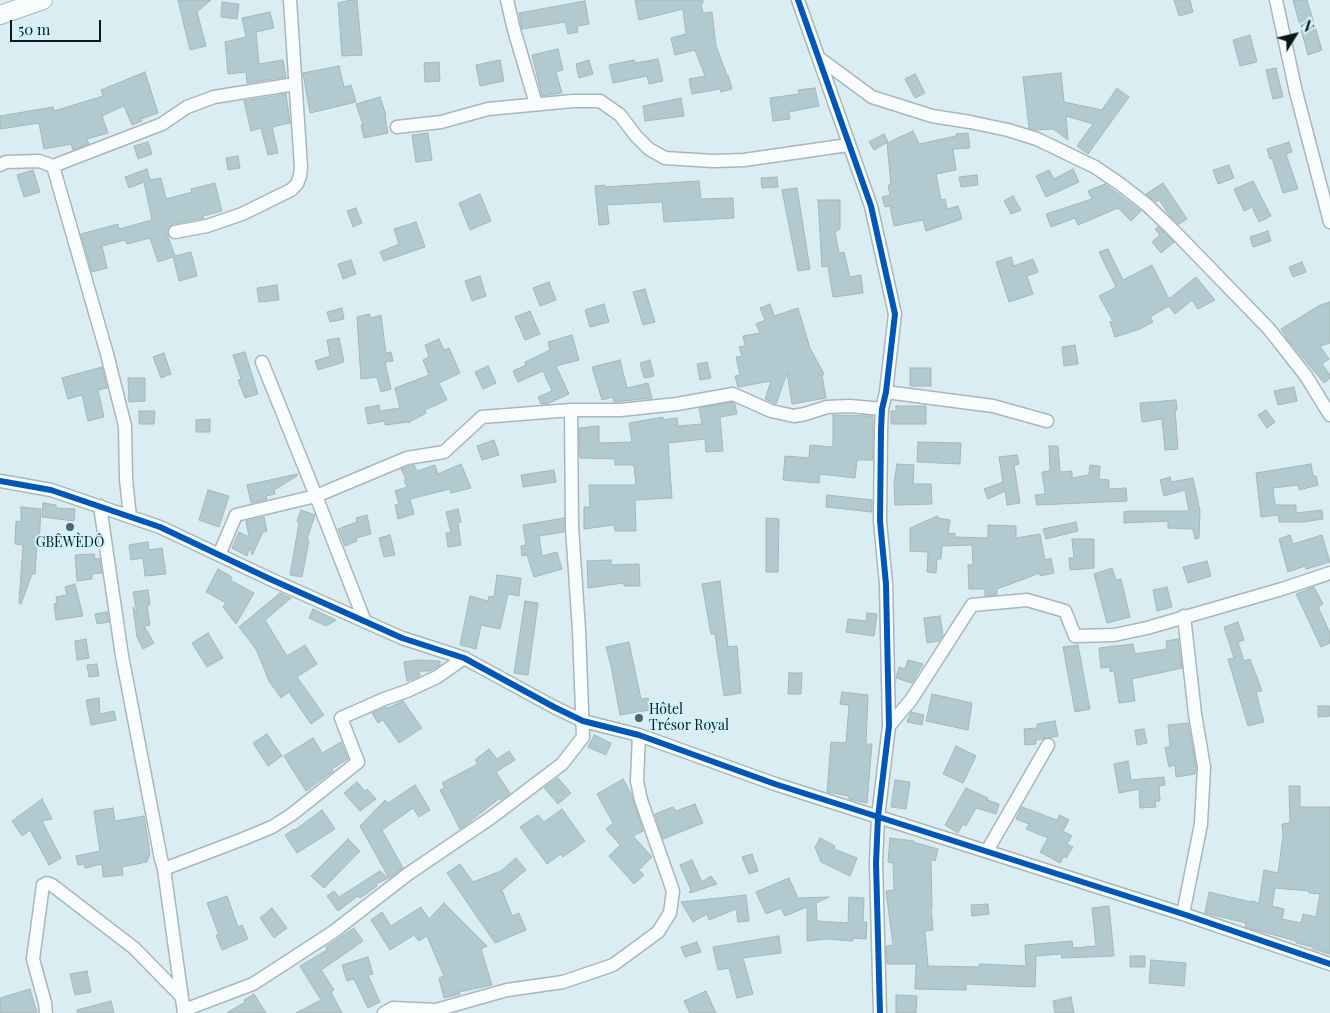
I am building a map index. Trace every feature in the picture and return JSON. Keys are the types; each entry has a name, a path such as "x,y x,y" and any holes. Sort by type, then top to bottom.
{"street":[{"path":"0,15 43,0"},
{"path":"175,232 207,226 242,214 291,190 297,184 301,166 290,0"},
{"path":"507,0 536,104"},
{"path":"798,0 871,206 895,314 886,392 882,409 880,521 886,584 889,726 878,817 876,864 880,1013"},
{"path":"1276,0 1296,92 1330,222"},
{"path":"819,58 872,97 932,116 979,124 1037,139 1095,167 1120,184 1147,205 1173,230 1269,329 1306,376 1330,415"},
{"path":"0,165 6,162 39,161 53,166 162,124 188,107 214,97 295,84"},
{"path":"397,127 441,122 488,109 573,101 600,101 620,115 649,149 665,158 713,161 744,160 848,145"},
{"path":"53,166 126,426 126,479 130,516"},
{"path":"262,362 365,622"},
{"path":"886,392 994,406 1047,421"},
{"path":"219,555 236,515 316,496 407,458 444,452 482,417 571,410 620,410 677,404 733,394 771,411 794,416 827,407 850,406 882,409"},
{"path":"100,506 122,656 160,858 164,869 184,1011 253,984 333,932 408,874 492,817 562,764 583,738 572,527 571,410"},
{"path":"0,482 51,490 160,526 365,622 402,638 464,658 554,707 583,720 639,735 774,784 1183,914 1330,964"},
{"path":"889,726 911,700 972,605 1027,600 1065,611 1075,636 1123,633 1147,628 1282,589 1330,572"},
{"path":"1183,914 1201,824 1204,767 1195,714 1184,616"},
{"path":"164,869 272,827 291,815 358,762 341,718 384,699 407,692 437,677 464,658"},
{"path":"384,1013 393,1008 436,1010 507,990 563,982 613,965 658,932 670,913 673,891 640,800 637,781 639,735"},
{"path":"987,852 1048,745"},
{"path":"46,1013 33,959 43,885 47,883 134,948 181,996"}],"building":[{"path":"178,0 211,0 197,12 206,46 190,50"},
{"path":"357,0 362,55 342,56 338,3"},
{"path":"635,0 703,0 701,4 703,13 712,12 716,46 732,89 721,92 720,89 692,94 689,79 705,76 695,50 675,55 671,38 686,34 683,9 639,20"},
{"path":"1174,0 1190,0 1193,12 1179,16"},
{"path":"1293,0 1307,0 1322,50 1308,55"},
{"path":"585,1 589,24 577,26 578,32 568,34 565,22 522,29 519,13"},
{"path":"222,2 239,4 237,19 221,17"},
{"path":"270,12 274,28 256,32 259,64 283,60 286,77 247,83 246,72 228,74 225,42 246,37 242,18"},
{"path":"1250,35 1257,62 1240,66 1233,40"},
{"path":"558,49 563,70 556,72 562,93 542,96 532,55"},
{"path":"658,59 663,81 649,84 647,76 613,83 609,65 634,60 635,63"},
{"path":"500,60 504,81 480,86 476,65"},
{"path":"589,60 593,74 579,78 576,64"},
{"path":"439,62 440,81 425,82 424,63"},
{"path":"339,66 344,87 351,85 356,102 310,113 303,73"},
{"path":"1276,68 1283,97 1273,99 1266,70"},
{"path":"145,72 158,113 141,119 142,121 132,125 124,106 102,116 108,133 87,139 89,144 73,150 71,144 44,149 39,123 0,129 0,116 53,107 54,111 103,96 101,90"},
{"path":"1061,73 1064,102 1102,110 1117,88 1129,97 1088,154 1077,146 1093,124 1066,116 1068,140 1053,129 1036,130 1029,128 1023,77"},
{"path":"915,74 925,93 915,98 905,79"},
{"path":"815,88 819,106 789,112 790,119 773,121 770,98 799,94 798,90"},
{"path":"286,94 290,123 272,127 278,153 268,155 261,128 251,131 244,101"},
{"path":"380,97 386,115 388,133 364,138 361,125 363,125 356,104"},
{"path":"681,98 684,116 645,121 643,106"},
{"path":"913,131 919,144 956,136 956,134 968,133 970,148 953,149 956,170 936,174 941,200 945,199 947,209 958,206 962,219 926,231 923,220 894,226 890,206 885,207 882,197 890,195 888,185 891,185 887,143"},
{"path":"428,133 432,160 416,162 412,135"},
{"path":"884,134 888,142 874,150 869,142"},
{"path":"148,142 152,154 138,159 134,146"},
{"path":"1289,142 1292,152 1286,154 1298,189 1283,193 1272,158 1270,159 1267,149"},
{"path":"238,156 240,168 228,170 226,158"},
{"path":"1229,165 1234,178 1218,184 1213,170"},
{"path":"147,169 150,180 161,178 166,199 192,192 191,189 215,183 222,211 203,216 204,218 173,224 166,231 175,256 191,252 197,276 179,281 173,257 158,262 150,238 127,244 125,240 102,246 107,268 92,272 81,234 118,224 119,229 152,220 144,182 129,188 125,177"},
{"path":"1073,169 1079,182 1046,197 1036,176 1049,170 1054,179"},
{"path":"33,170 40,192 24,197 17,175"},
{"path":"977,175 978,185 961,187 959,177"},
{"path":"777,177 778,187 762,188 761,178"},
{"path":"699,181 701,199 733,198 734,218 664,222 662,202 607,205 609,224 599,225 595,186"},
{"path":"1253,181 1271,216 1259,222 1252,207 1244,211 1234,189"},
{"path":"1163,183 1187,219 1179,224 1170,216 1159,200 1156,202 1146,194"},
{"path":"1105,184 1141,211 1131,221 1118,208 1078,225 1075,218 1051,227 1046,214 1092,199 1088,191"},
{"path":"797,188 810,269 798,271 782,190"},
{"path":"480,194 491,221 470,230 459,203"},
{"path":"1013,196 1021,210 1011,214 1004,201"},
{"path":"818,200 840,200 840,229 835,232 839,253 844,252 850,277 861,275 863,293 833,297 828,266 822,267"},
{"path":"356,208 362,223 353,227 347,211"},
{"path":"416,222 425,247 384,261 380,252 399,244 394,229"},
{"path":"1158,227 1174,242 1161,253 1152,242 1160,235 1155,229"},
{"path":"1268,231 1271,241 1253,247 1250,237"},
{"path":"1108,249 1123,280 1152,265 1169,299 1196,277 1215,300 1198,309 1192,300 1175,314 1169,306 1150,317 1153,322 1140,329 1115,337 1110,322 1113,321 1099,296 1116,287 1099,252"},
{"path":"1011,257 1014,266 1033,259 1038,272 1027,276 1033,294 1009,302 996,262"},
{"path":"351,260 356,274 343,279 338,264"},
{"path":"1302,262 1306,272 1293,277 1289,267"},
{"path":"480,276 486,296 472,301 465,281"},
{"path":"549,282 556,300 540,306 533,288"},
{"path":"277,285 279,300 259,302 257,288"},
{"path":"645,289 655,322 643,325 633,292"},
{"path":"1330,302 1330,343 1320,346 1329,359 1322,364 1330,375 1330,378 1324,383 1281,329 1320,305"},
{"path":"604,304 609,322 590,327 585,310"},
{"path":"770,304 774,316 798,308 810,348 824,374 822,375 826,398 792,404 787,373 776,404 765,399 771,381 738,387 735,376 740,375 736,357 742,356 739,347 745,346 743,336 760,333 756,324 765,320 760,308"},
{"path":"342,308 344,319 330,322 327,312"},
{"path":"530,311 540,334 525,340 515,317"},
{"path":"369,314 371,318 381,315 386,353 391,352 393,361 385,362 391,389 381,392 377,377 361,379 357,317"},
{"path":"572,335 579,360 556,366 569,394 547,404 541,404 538,397 552,391 543,371 518,382 513,371 526,365 525,362 550,350 548,342"},
{"path":"339,338 344,362 318,370 315,361 330,356 327,340"},
{"path":"439,339 444,350 449,348 460,373 439,383 447,400 425,410 426,413 408,423 385,425 385,421 368,424 365,408 379,405 380,411 400,408 395,388 429,375 423,360 429,357 425,345"},
{"path":"1075,345 1078,364 1064,366 1062,347"},
{"path":"245,352 258,394 245,398 238,380 241,379 233,355"},
{"path":"164,353 171,374 161,378 153,357"},
{"path":"620,360 627,388 648,383 652,398 614,402 613,397 602,400 592,367"},
{"path":"650,360 654,376 644,378 640,363"},
{"path":"707,362 711,378 700,380 697,364"},
{"path":"488,366 496,383 483,389 475,372"},
{"path":"102,367 107,388 98,390 104,417 88,421 82,395 68,399 62,378"},
{"path":"910,368 931,368 931,386 910,386"},
{"path":"128,378 145,378 145,401 129,402"},
{"path":"1294,387 1297,401 1278,405 1274,391"},
{"path":"1176,400 1178,449 1165,450 1162,419 1142,422 1140,403"},
{"path":"732,402 735,404 737,414 720,417 723,451 706,452 705,439 668,443 672,498 635,500 636,531 615,531 614,525 584,529 584,507 590,507 589,485 636,485 634,465 615,465 615,459 580,458 579,428 599,426 599,443 632,442 629,423 663,417 663,420 677,418 678,426 702,424 699,408"},
{"path":"896,406 926,406 926,424 891,424 891,411 896,411"},
{"path":"1266,410 1275,422 1267,428 1258,415"},
{"path":"139,411 155,411 154,424 139,424"},
{"path":"833,415 873,416 873,460 857,460 855,478 820,474 819,483 783,480 785,456 809,458 810,445 833,447"},
{"path":"210,419 210,432 196,432 196,420"},
{"path":"494,440 499,455 482,460 477,446"},
{"path":"918,442 961,443 960,464 917,462"},
{"path":"1049,446 1058,446 1060,472 1072,471 1072,478 1089,475 1090,465 1100,466 1099,479 1109,480 1109,489 1126,488 1127,501 1037,505 1035,495 1045,494 1042,472 1050,471"},
{"path":"1017,455 1019,464 1014,465 1020,503 1007,505 1005,491 988,499 984,489 1003,482 999,457"},
{"path":"461,464 471,488 451,493 450,489 410,499 414,514 398,519 395,505 399,504 395,491 407,487 404,480 406,479 401,469 414,465 417,471 435,465 438,474"},
{"path":"897,464 914,465 913,484 931,484 932,504 895,505 894,484"},
{"path":"1311,464 1313,476 1316,476 1318,485 1299,490 1298,485 1273,488 1275,505 1296,505 1296,513 1322,510 1323,519 1304,522 1279,522 1278,515 1261,517 1256,473"},
{"path":"554,470 556,482 523,487 521,475"},
{"path":"297,474 297,476 274,490 275,494 266,496 267,499 251,503 247,485"},
{"path":"1170,477 1171,482 1193,478 1200,511 1199,538 1195,539 1193,529 1168,528 1168,521 1124,523 1124,512 1129,511 1189,511 1185,490 1164,496 1160,480"},
{"path":"208,490 229,496 219,527 199,520"},
{"path":"827,495 872,500 872,512 826,507"},
{"path":"43,503 56,505 56,508 75,509 74,521 42,517"},
{"path":"21,507 41,509 35,574 32,574 21,604 19,603 23,545 15,544 16,521 21,522"},
{"path":"458,509 461,522 458,523 461,545 448,547 446,533 451,533 446,512"},
{"path":"301,510 315,515 307,539 309,540 302,577 290,575 299,523 297,522"},
{"path":"367,515 371,534 356,538 357,541 345,546 338,529 357,522 356,518"},
{"path":"937,516 938,518 950,520 948,534 955,533 955,537 988,538 988,525 1016,526 1016,538 1040,534 1045,560 1051,558 1054,573 1040,576 1040,573 997,589 997,595 985,596 985,589 969,589 968,565 973,565 972,545 942,546 941,559 937,559 936,573 927,572 928,552 910,551 910,528"},
{"path":"264,517 267,531 263,532 252,555 250,547 247,556 232,548 239,532 249,537 246,521"},
{"path":"564,518 564,532 539,536 542,556 557,552 562,569 534,577 527,555 522,556 521,546 526,545 523,525"},
{"path":"766,518 779,519 778,572 766,572"},
{"path":"1076,522 1078,531 1046,539 1043,529"},
{"path":"390,535 395,555 384,557 379,538"},
{"path":"1290,535 1293,544 1322,535 1330,562 1306,569 1305,566 1288,572 1279,539"},
{"path":"1072,539 1094,539 1094,568 1070,570 1069,558 1074,558"},
{"path":"148,542 149,550 162,548 166,574 145,576 143,558 131,560 129,545"},
{"path":"94,554 95,559 99,558 102,573 92,574 92,579 77,581 75,555"},
{"path":"611,560 611,565 639,564 640,586 624,586 624,583 588,588 587,561"},
{"path":"1207,561 1211,576 1188,583 1183,567"},
{"path":"1112,568 1116,580 1121,579 1130,617 1107,623 1094,574"},
{"path":"218,569 232,577 230,580 254,593 236,624 223,607 226,603 206,592"},
{"path":"497,575 521,578 519,596 508,594 500,629 481,625 476,649 460,645 470,596 488,601 489,596 494,597"},
{"path":"720,581 728,647 737,646 741,693 724,696 715,634 711,634 702,584"},
{"path":"75,584 83,616 56,620 54,604 57,603 56,597 67,595 65,587"},
{"path":"1167,587 1172,607 1157,611 1153,590"},
{"path":"1314,587 1323,604 1318,607 1330,633 1330,643 1321,647 1296,594"},
{"path":"148,590 150,605 147,605 150,625 144,626 154,643 143,649 137,637 133,607 137,613 133,592"},
{"path":"280,593 291,598 265,620 287,656 305,645 317,664 297,677 324,715 311,724 289,692 281,698 269,681 256,649 239,627"},
{"path":"525,601 538,603 528,675 514,673"},
{"path":"313,609 336,620 326,626 309,618"},
{"path":"107,612 109,622 97,624 95,614"},
{"path":"867,613 877,614 874,636 846,632 848,619 866,621"},
{"path":"940,616 943,635 939,641 927,643 924,618"},
{"path":"1238,622 1244,640 1238,642 1244,661 1250,659 1262,691 1256,692 1264,722 1248,726 1228,659 1234,658 1224,627"},
{"path":"208,633 223,658 207,667 192,643"},
{"path":"86,639 89,658 77,660 75,641"},
{"path":"1178,639 1182,668 1132,679 1135,701 1119,703 1114,671 1110,672 1110,667 1101,668 1099,648 1133,644 1135,654 1167,649 1166,641"},
{"path":"629,642 641,699 648,698 650,710 620,715 606,647"},
{"path":"1078,645 1090,709 1075,712 1063,647"},
{"path":"418,660 440,661 440,665 430,671 419,671 420,676 407,681 404,662"},
{"path":"908,660 923,664 912,683 896,678 899,667 905,669"},
{"path":"97,664 99,676 89,677 87,665"},
{"path":"789,673 802,673 801,694 788,694"},
{"path":"842,692 868,695 866,744 872,744 867,803 849,799 849,796 827,792 831,742 846,743 849,705 840,704"},
{"path":"932,694 972,703 968,730 926,721"},
{"path":"99,698 100,714 114,711 116,720 91,725 86,700"},
{"path":"403,701 422,728 399,743 383,720 378,723 372,713"},
{"path":"1318,706 1330,706 1330,716 1318,717"},
{"path":"911,712 924,715 922,725 907,722"},
{"path":"1055,721 1058,736 1036,740 1036,744 1025,745 1024,729 1037,728 1037,724"},
{"path":"1188,723 1196,767 1195,774 1176,777 1175,765 1169,767 1165,748 1170,746 1168,725"},
{"path":"1144,729 1147,743 1137,745 1135,730"},
{"path":"267,734 282,756 268,766 253,743"},
{"path":"594,735 611,743 606,755 588,747"},
{"path":"313,738 322,753 341,742 348,759 332,769 333,771 306,791 284,756"},
{"path":"956,746 976,756 963,783 943,774"},
{"path":"489,749 497,759 509,751 515,760 496,772 510,793 501,800 500,798 460,829 440,790 445,788 442,783 478,764 475,760"},
{"path":"1128,761 1131,780 1164,777 1165,785 1159,786 1160,801 1155,801 1156,807 1140,808 1139,789 1119,793 1114,764"},
{"path":"558,778 571,793 558,804 544,788"},
{"path":"623,779 631,793 643,831 633,836 652,857 639,870 644,875 634,884 609,856 620,845 606,829 613,823 597,794"},
{"path":"895,780 910,782 906,809 891,807"},
{"path":"357,782 376,799 360,811 344,793"},
{"path":"415,785 430,810 419,817 413,808 382,830 403,868 389,878 360,826 385,800 388,803"},
{"path":"1289,786 1300,786 1300,807 1330,807 1330,954 1296,943 1296,941 1245,927 1246,923 1205,913 1209,892 1259,903 1264,870 1278,873 1283,835 1282,824 1290,823","holes":["1275,888 1309,891 1309,893 1320,894 1316,917 1303,914 1301,923 1282,919 1284,909 1272,906"]},
{"path":"966,788 988,798 987,800 999,804 996,814 976,808 966,826 963,824 958,833 945,825"},
{"path":"42,799 52,819 42,821 61,858 49,865 30,830 22,836 12,821"},
{"path":"695,804 703,823 663,839 655,814 673,807 676,811"},
{"path":"1022,807 1057,820 1060,815 1069,820 1063,831 1072,836 1067,844 1073,847 1066,858 1064,856 1060,863 1040,852 1048,838 1026,829 1029,824 1016,819"},
{"path":"113,808 115,821 144,816 150,854 147,862 122,867 123,875 103,877 102,864 85,868 84,864 78,865 76,856 100,851 94,811"},
{"path":"562,809 585,841 563,857 561,854 547,864 520,827 538,815 544,822"},
{"path":"322,810 335,829 297,853 285,835"},
{"path":"820,838 835,846 834,849 857,858 850,876 821,862 815,847"},
{"path":"890,838 914,841 938,849 935,861 931,859 933,930 925,931 928,966 979,967 979,964 1026,966 1025,945 1072,941 1073,948 1096,946 1092,908 1109,906 1114,956 1062,958 1061,954 1036,956 1035,987 966,984 966,990 915,989 916,964 887,964 886,946 893,945 886,891 894,890 893,863 888,862"},
{"path":"348,839 360,851 324,888 311,876"},
{"path":"752,854 758,871 749,874 742,857"},
{"path":"516,858 526,870 502,890 512,916 519,913 526,930 495,943 447,873 460,864 473,882 501,871"},
{"path":"692,860 702,882 711,876 717,884 690,893 691,890 680,865"},
{"path":"380,871 388,878 376,884 377,886 360,898 358,896 338,911 327,896 334,891 339,897"},
{"path":"789,878 798,898 829,897 816,903 817,921 848,923 849,897 864,898 863,922 867,922 866,939 853,938 853,941 826,939 807,941 807,907 785,916 781,908 766,914 756,892"},
{"path":"746,895 749,921 738,922 736,909 709,920 707,914 693,922 681,902"},
{"path":"227,896 238,927 242,925 248,939 222,950 216,935 219,935 207,903"},
{"path":"444,903 487,946 481,949 492,985 459,992 460,994 444,998 439,978 444,976 427,936 419,941 414,935 390,950 371,920 382,912 391,926 421,907 429,919"},
{"path":"988,904 989,914 972,916 971,905"},
{"path":"272,908 287,928 274,938 260,918"},
{"path":"354,928 363,941 320,971 322,971 334,990 331,992 342,1013 296,1013 321,1000 300,966 327,950 326,947"},
{"path":"779,936 781,953 743,958 753,994 737,998 729,968 718,970 713,947"},
{"path":"697,942 701,952 685,957 681,947"},
{"path":"1130,956 1145,956 1145,967 1130,967"},
{"path":"368,957 373,974 368,975 380,1002 368,1008 354,979 347,981 342,965"},
{"path":"1151,960 1186,963 1184,986 1149,983"},
{"path":"87,971 91,992 75,995 70,974"},
{"path":"30,989 37,1013 0,1013 0,998"},
{"path":"706,991 716,1013 690,1013 684,1001"},
{"path":"254,994 266,1013 227,1013 245,1002 244,1000"},
{"path":"896,995 917,996 916,1013 896,1013"},
{"path":"1071,997 1074,1013 1055,1013 1053,1001"},
{"path":"111,1001 114,1013 77,1013 77,1010"}],"cycle path":[{"path":"798,0 871,206 895,314 886,392 882,409 881,430 880,521 886,584 889,726 878,817 876,863 880,1013"},
{"path":"0,481 51,490 160,527 402,638 464,658 583,721 639,735 775,784 1183,914 1330,964"}],"place":[{"name":"GBÊWÈDÔ","path":"70,527"},
{"name":"Hôtel Trésor Royal","path":"639,718"}]}
